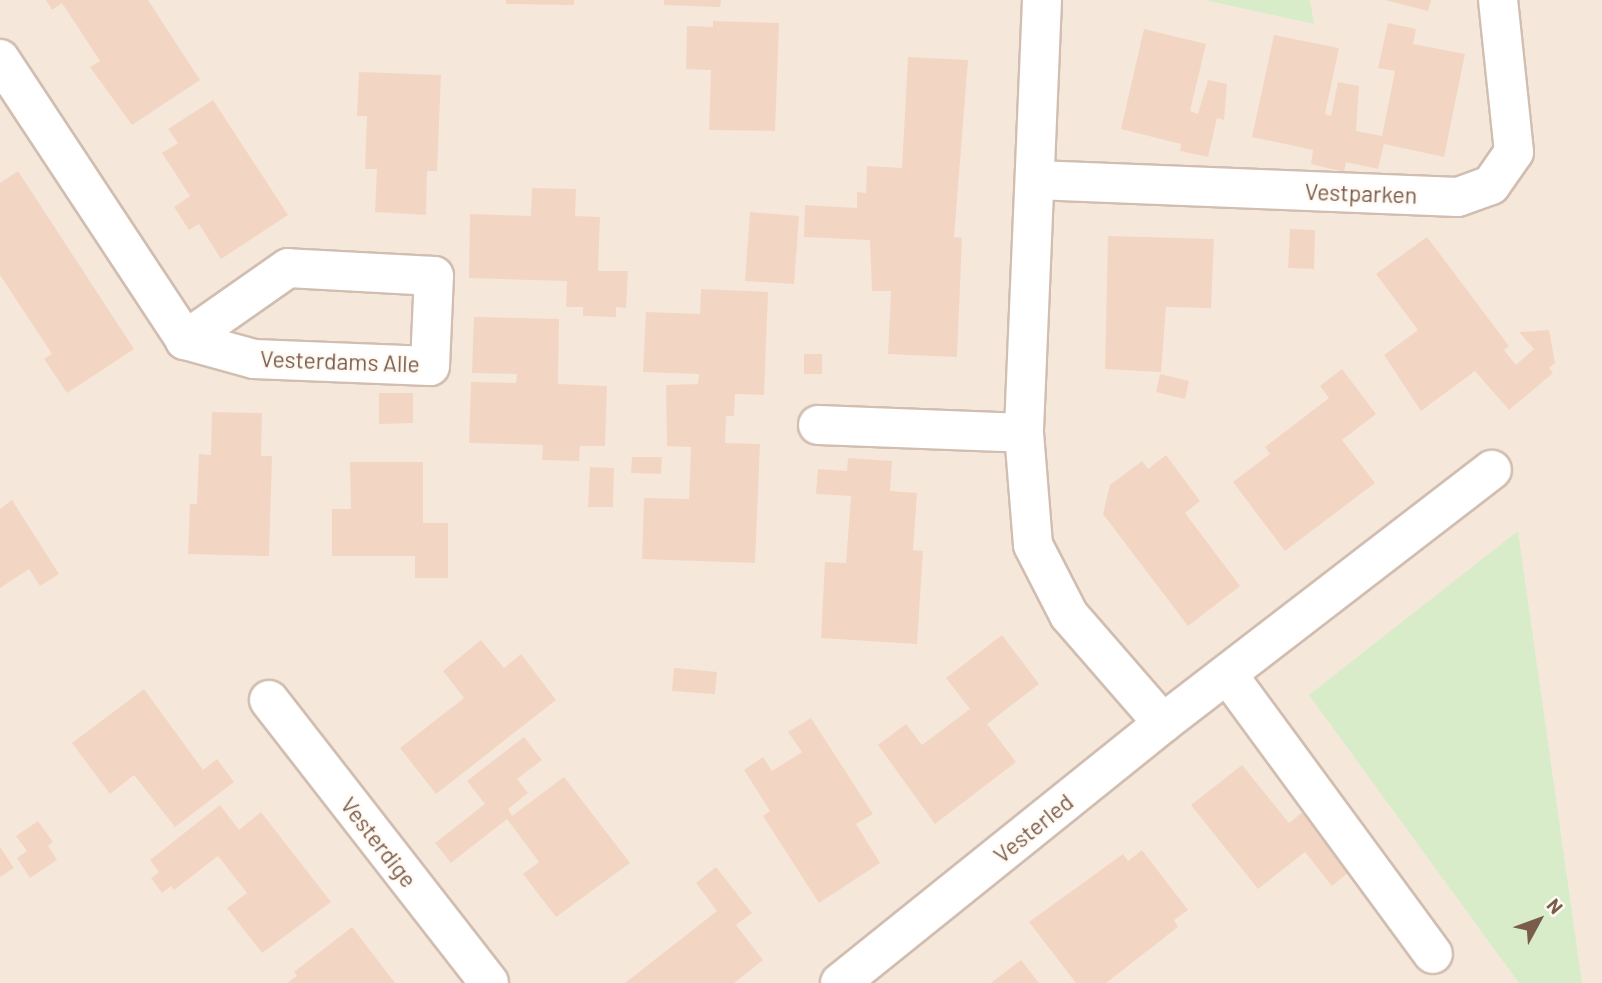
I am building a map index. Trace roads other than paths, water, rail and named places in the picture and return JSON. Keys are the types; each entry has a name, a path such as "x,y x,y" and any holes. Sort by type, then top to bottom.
{"street":[{"path":"1042,0 1024,433 1032,545 1069,615 1163,723"},
{"name":"Vestparken","path":"1036,180 1458,197 1491,185 1514,152 1498,0"},
{"path":"0,59 185,340"},
{"name":"Vesterdams Alle","path":"288,268 434,275 430,366 254,359 185,340 288,268"},
{"path":"818,425 1024,433"},
{"name":"Vesterled","path":"841,983 1163,723 1492,470"},
{"path":"1228,674 1433,954"},
{"name":"Vesterdige","path":"269,700 489,983"}]}
